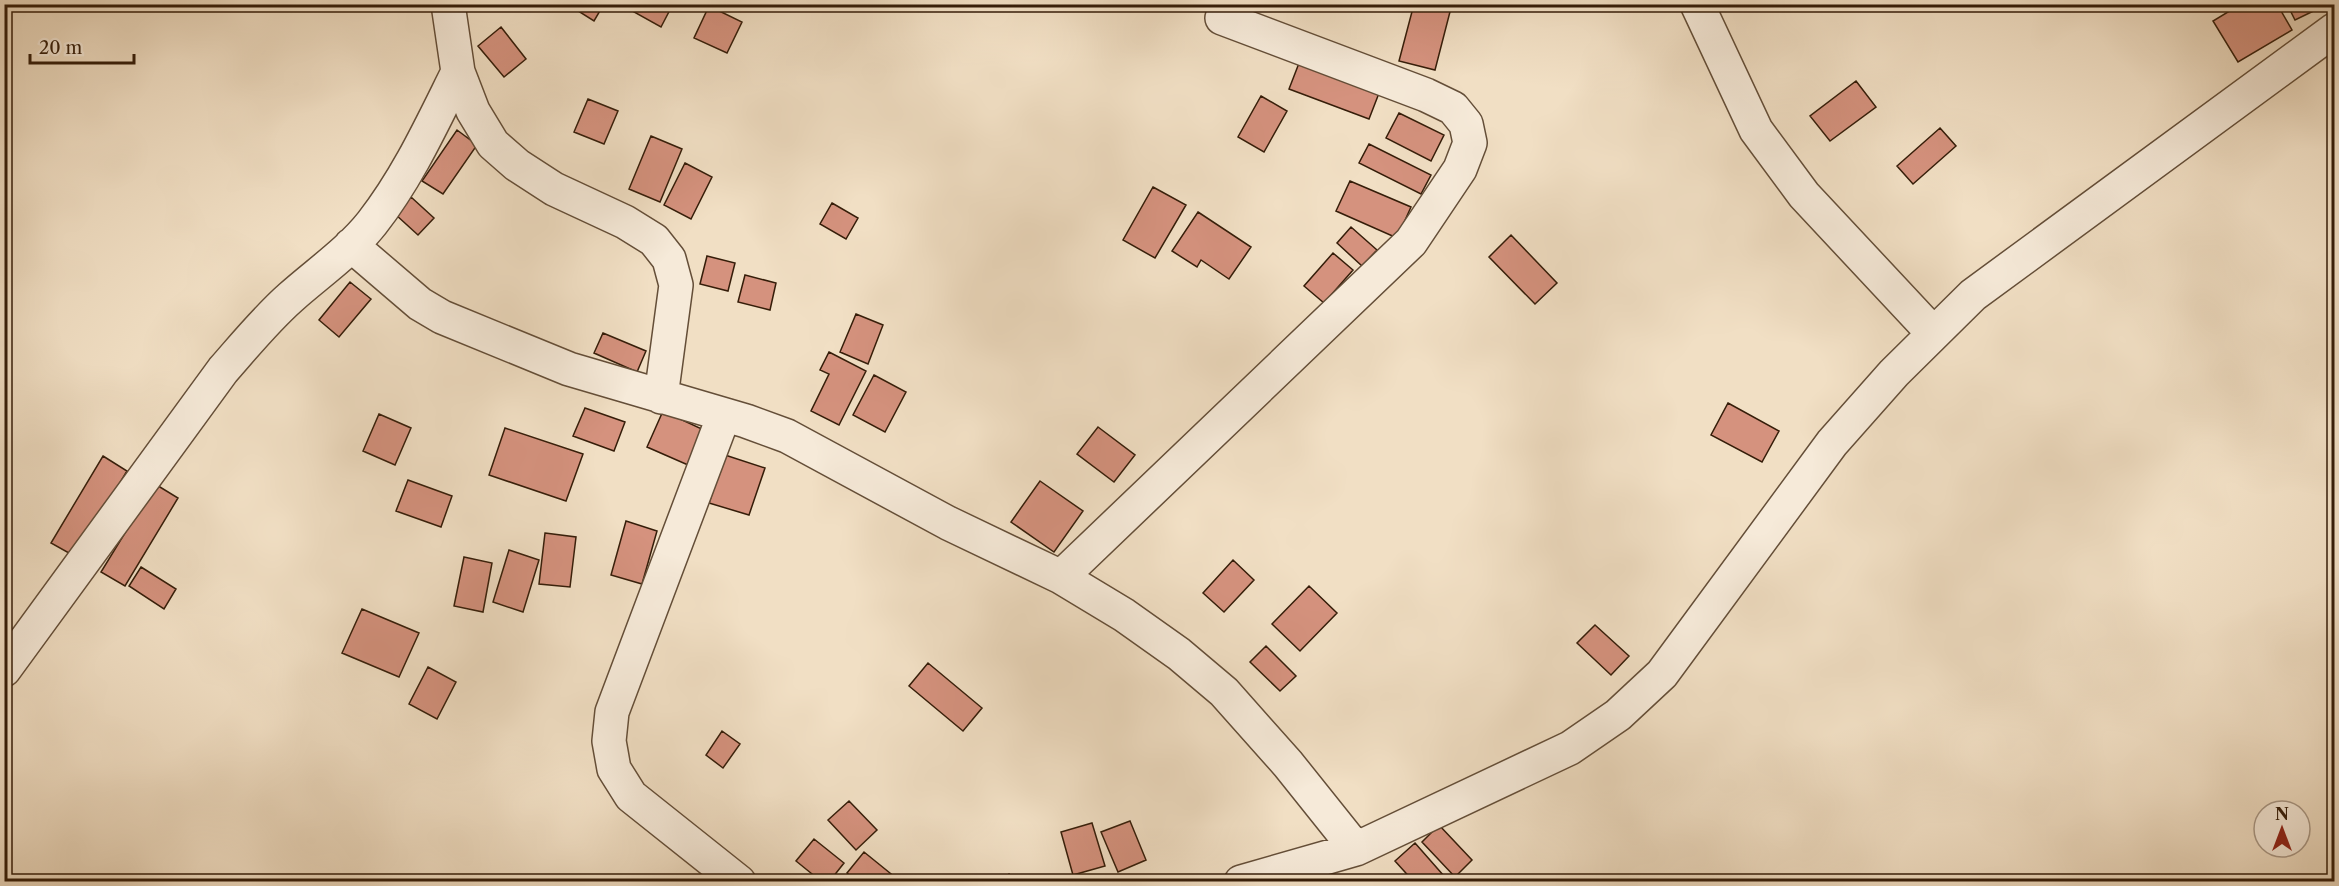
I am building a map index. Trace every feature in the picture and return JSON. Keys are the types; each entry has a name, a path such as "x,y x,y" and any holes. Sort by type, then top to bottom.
{"street":[{"path":"448,4 458,72 473,111 493,144 517,165 554,189 625,222 654,240 669,259 676,285 661,397"},
{"path":"1698,4 1756,130 1804,195 1934,333"},
{"path":"1061,577 1411,242 1460,169 1470,143 1466,124 1453,108 1426,95 1222,18"},
{"path":"1240,882 1338,862 1570,748 1618,715 1662,674 1832,443 1894,373 1973,295 2334,30"},
{"path":"4,670 223,370 258,329 372,224 410,167 458,72"},
{"path":"351,245 420,304 442,317 569,369 786,436 948,523 1061,577 1124,615 1179,654 1224,692 1288,764 1338,862"},
{"path":"724,415 612,712 609,741 614,769 632,796 739,882"}],"building":[{"path":"567,4 604,4 594,21"},
{"path":"626,4 673,4 661,27 625,7"},
{"path":"1414,4 1452,4 1435,70 1399,61"},
{"path":"1528,4 1544,4 1542,10"},
{"path":"2241,4 2277,4 2292,30 2238,62 2213,21"},
{"path":"2287,4 2328,4 2295,20"},
{"path":"709,6 742,22 727,53 694,38"},
{"path":"501,27 526,59 504,77 478,46"},
{"path":"1301,58 1381,88 1369,119 1289,89"},
{"path":"1856,81 1876,107 1830,141 1810,116"},
{"path":"1261,96 1287,111 1264,152 1238,137"},
{"path":"588,99 618,111 604,144 574,132"},
{"path":"1399,113 1444,135 1431,161 1386,138"},
{"path":"1940,128 1956,146 1913,184 1897,166"},
{"path":"457,130 477,145 443,194 422,181"},
{"path":"651,136 682,149 660,202 629,189"},
{"path":"1369,144 1431,175 1421,194 1359,163"},
{"path":"685,163 712,177 691,219 664,205"},
{"path":"1350,181 1411,207 1397,238 1336,211"},
{"path":"1153,187 1186,205 1155,258 1123,240"},
{"path":"411,197 434,218 418,235 395,214"},
{"path":"832,203 858,218 846,239 820,224"},
{"path":"1198,212 1251,247 1229,279 1201,260 1197,267 1172,251"},
{"path":"1351,227 1377,250 1362,266 1337,243"},
{"path":"1511,235 1557,283 1535,304 1489,257"},
{"path":"1333,253 1353,270 1324,303 1304,286"},
{"path":"707,256 735,263 728,291 700,284"},
{"path":"745,275 776,283 770,310 738,302"},
{"path":"350,282 371,299 339,337 319,320"},
{"path":"856,314 883,325 868,364 840,352"},
{"path":"603,333 646,351 637,372 594,353"},
{"path":"829,352 866,371 839,425 811,411 829,374 820,370"},
{"path":"874,375 906,392 885,432 853,415"},
{"path":"1728,403 1779,431 1762,462 1711,435"},
{"path":"585,408 625,422 614,451 573,436"},
{"path":"663,411 704,430 688,465 647,447"},
{"path":"379,414 411,428 395,465 363,451"},
{"path":"1098,427 1135,455 1114,482 1077,454"},
{"path":"505,428 583,454 566,501 489,475"},
{"path":"725,455 765,468 749,515 709,503"},
{"path":"103,456 127,471 76,557 51,543"},
{"path":"408,480 452,496 441,527 396,511"},
{"path":"1040,481 1083,511 1054,552 1011,522"},
{"path":"155,484 178,498 125,586 101,572"},
{"path":"626,521 657,531 642,584 611,575"},
{"path":"545,533 576,537 570,587 539,584"},
{"path":"509,550 539,560 523,612 493,602"},
{"path":"464,557 492,563 483,612 454,606"},
{"path":"1233,560 1254,580 1224,612 1203,593"},
{"path":"141,567 176,589 164,609 129,586"},
{"path":"1309,586 1337,613 1300,651 1272,624"},
{"path":"362,609 419,633 399,677 342,653"},
{"path":"1595,625 1629,656 1611,675 1577,643"},
{"path":"1266,646 1296,676 1280,691 1250,662"},
{"path":"928,663 982,708 963,731 909,686"},
{"path":"428,667 456,682 437,719 409,704"},
{"path":"722,731 740,744 723,768 706,755"},
{"path":"849,801 877,830 856,850 828,820"},
{"path":"1130,821 1146,860 1118,872 1101,832"},
{"path":"1092,823 1105,866 1073,875 1061,832"},
{"path":"1439,825 1472,860 1455,877 1422,842"},
{"path":"814,839 844,863 829,882 822,882 796,861"},
{"path":"1415,843 1444,876 1438,882 1414,882 1395,861"},
{"path":"864,852 901,882 857,882 847,873"},
{"path":"1009,874 1015,882 998,882"}]}
